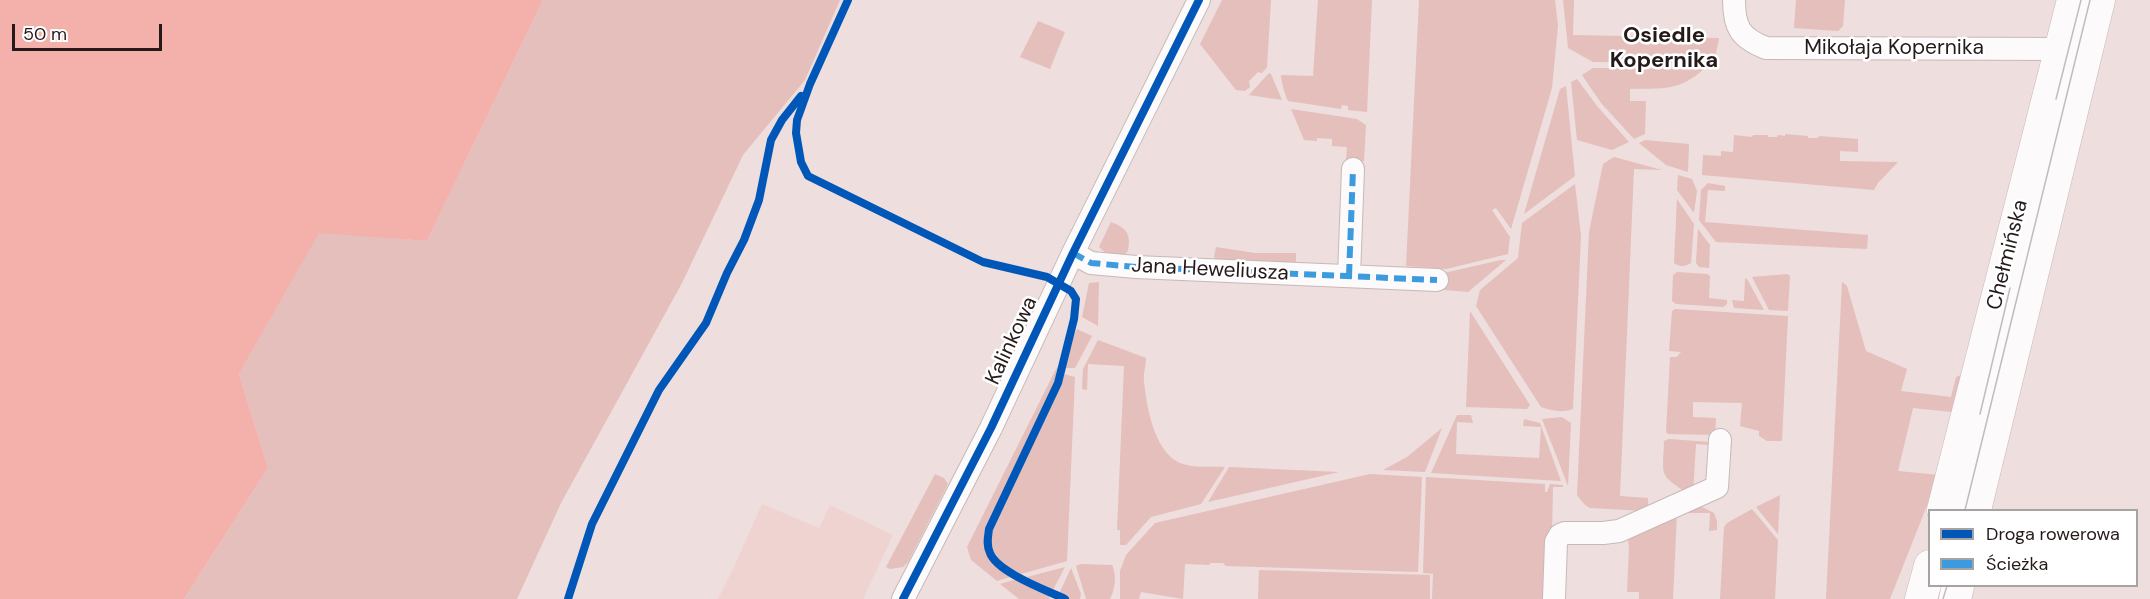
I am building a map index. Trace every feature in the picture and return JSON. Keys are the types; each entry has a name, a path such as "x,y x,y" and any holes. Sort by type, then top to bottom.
{"main road":[{"name":"Chełmińska","path":"1976,509 2073,51 2073,0"},
{"name":"Chełmińska","path":"1943,509 2073,51 2099,0"},
{"path":"1921,599 1928,570"}],"street":[{"name":"Kalinkowa","path":"903,599 991,428 1073,253 1199,0"},
{"name":"Mikołaja Kopernika","path":"1734,0 1734,18 1741,33 1751,42 1766,48 2073,51"},
{"path":"1349,276 1353,169"},
{"name":"Jana Heweliusza","path":"1073,253 1091,263 1136,267 1437,280"},
{"path":"1554,599 1556,542 1560,535 1565,533 1603,534 1619,531 1717,487 1720,440"}],"shaded area":[{"path":"0,0 543,0 427,241 319,233 239,374 268,468 184,599 0,599"},
{"path":"543,0 840,0 805,80 743,155 682,283 561,503 517,599 184,599 268,468 239,374 319,232 427,241"},
{"path":"1222,0 1271,0 1267,67 1249,81 1250,87 1245,91 1236,90 1200,44"},
{"path":"1318,0 1372,0 1367,112 1348,110 1348,106 1342,105 1341,109 1288,101 1281,75 1313,76"},
{"path":"1419,0 1555,0 1558,26 1552,88 1511,229 1496,208 1492,210 1510,237 1508,254 1446,269 1406,266"},
{"path":"1563,0 1574,0 1573,35 1719,38 1714,63 1593,62 1568,48"},
{"path":"1796,0 1845,0 1843,26 1838,31 1794,28"},
{"path":"1038,21 1065,32 1050,69 1020,57"},
{"path":"1593,68 1704,69 1678,85 1630,89 1630,101 1646,101 1645,134 1634,139 1601,103 1582,75"},
{"path":"1269,73 1271,74 1282,100 1249,95"},
{"path":"1577,79 1629,142 1612,150 1577,140 1571,82"},
{"path":"1566,86 1575,176 1524,214 1560,89"},
{"path":"1291,109 1357,119 1366,125 1364,161 1346,160 1347,147 1332,146 1332,139 1304,140"},
{"path":"1785,134 1808,136 1808,138 1819,136 1858,139 1858,152 1840,151 1840,161 1898,162 1874,190 1702,175 1703,155 1721,156 1721,151 1733,152 1734,135 1777,137 1778,135 1785,136"},
{"path":"1645,140 1689,144 1688,172 1666,165 1639,143"},
{"path":"1614,157 1662,170 1634,169 1620,496 1648,498 1648,508 1644,511 1590,508 1577,495 1589,232 1603,164"},
{"path":"1678,175 1692,179 1697,191 1694,213 1677,190"},
{"path":"1708,183 1725,186 1725,191 1708,190 1705,222 1868,235 1867,249 1716,242 1699,220 1701,190"},
{"path":"1575,184 1581,236 1573,409 1557,411 1541,407 1476,306 1480,290 1518,258 1522,223"},
{"path":"1677,199 1694,224 1691,263 1684,266 1674,263"},
{"path":"1111,222 1127,232 1128,251 1123,256 1108,255 1099,247"},
{"path":"1698,229 1710,245 1709,268 1699,267 1696,263"},
{"path":"1216,247 1255,253 1296,253 1296,265 1217,261 1214,257"},
{"path":"1506,260 1468,292 1444,290 1444,273"},
{"path":"1677,272 1707,274 1710,276 1709,298 1727,300 1727,304 1723,307 1676,304 1672,301 1673,275"},
{"path":"1787,274 1790,276 1788,311 1769,310 1752,277"},
{"path":"1745,278 1764,310 1734,308 1732,300 1744,301"},
{"path":"1099,282 1098,326 1082,317 1089,283"},
{"path":"1842,282 1847,286 1866,351 1907,369 1901,391 1951,397 1956,377 1961,375 1952,412 1913,408 1898,471 1939,475 1890,599 1826,599"},
{"path":"1675,309 1788,316 1782,441 1767,441 1759,436 1759,431 1740,426 1742,403 1693,402 1693,417 1716,418 1715,435 1668,434 1666,432 1670,357 1677,357 1681,352 1669,351 1672,311"},
{"path":"1470,311 1530,405 1527,409 1466,407"},
{"path":"1077,329 1092,336 1075,368 1064,368 1068,347"},
{"path":"1098,340 1146,358 1144,379 1147,405 1160,443 1167,453 1176,461 1187,465 1225,467 1201,504 1151,517 1126,545 1120,545 1120,530 1117,530 1124,366 1088,364 1087,390 1082,389 1083,369"},
{"path":"1057,367 1056,381 985,531 985,547 990,559 999,568 1013,576 997,581 971,560 967,547"},
{"path":"1064,374 1075,377 1067,561 1021,574 1006,567 994,555 991,547 992,528 1062,383"},
{"path":"1457,415 1471,415 1473,423 1457,422 1456,454 1539,458 1541,427 1523,426 1524,419 1540,423 1561,481 1431,473"},
{"path":"1562,417 1571,423 1568,486 1542,419"},
{"path":"1442,428 1425,472 1383,470 1407,457"},
{"path":"1669,439 1710,442 1710,445 1696,444 1693,494 1689,494 1672,482 1664,473 1664,441"},
{"path":"1229,467 1339,472 1208,502"},
{"path":"935,474 944,478 948,484 908,562 903,567 890,569 886,567"},
{"path":"1370,474 1422,477 1418,572 1226,566 1223,563 1185,564 1183,599 1141,592 1139,599 1120,599 1120,571 1126,555 1155,523"},
{"path":"1426,477 1545,484 1545,492 1550,484 1563,485 1563,487 1553,487 1552,533 1544,599 1432,599 1433,574 1423,573"},
{"path":"1780,495 1778,534 1756,507"},
{"path":"762,504 819,528 830,505 893,535 863,599 718,599"},
{"path":"1696,504 1714,513 1717,530 1709,531 1710,513 1677,513 1673,599 1639,599 1639,592 1627,592 1628,540 1635,531"},
{"path":"1752,509 1778,540 1775,599 1720,599 1724,527"},
{"path":"1081,564 1112,565 1115,582 1110,599 1086,599 1076,566"},
{"path":"1065,567 1053,590 1027,577"},
{"path":"1071,568 1081,594 1080,599 1070,599 1059,594"},
{"path":"1259,570 1430,575 1430,599 1258,599"},
{"path":"1017,579 1050,596 1049,599 1019,599 1000,584"}],"tram line":[{"path":"2056,99 2081,0"},
{"path":"1965,509 2090,0"},
{"path":"1980,414 2010,288"},
{"path":"1943,599 1947,587"}],"marked path":[{"path":"1349,276 1353,169"},
{"path":"1073,253 1091,263 1136,267 1437,280"}],"cycle path":[{"path":"848,0 810,84 797,120 796,133 801,162 808,176 983,262 1047,277 1071,291 1076,299 1074,319 1058,383 989,529 988,541 990,553 1002,567 1023,580 1065,599"},
{"path":"903,599 991,428 1073,253 1199,0"},
{"path":"568,599 592,524 659,390 706,323 744,240 759,200 771,140 782,120 801,96"}],"district":[{"name":"Osiedle Kopernika","path":"1664,48"}]}
